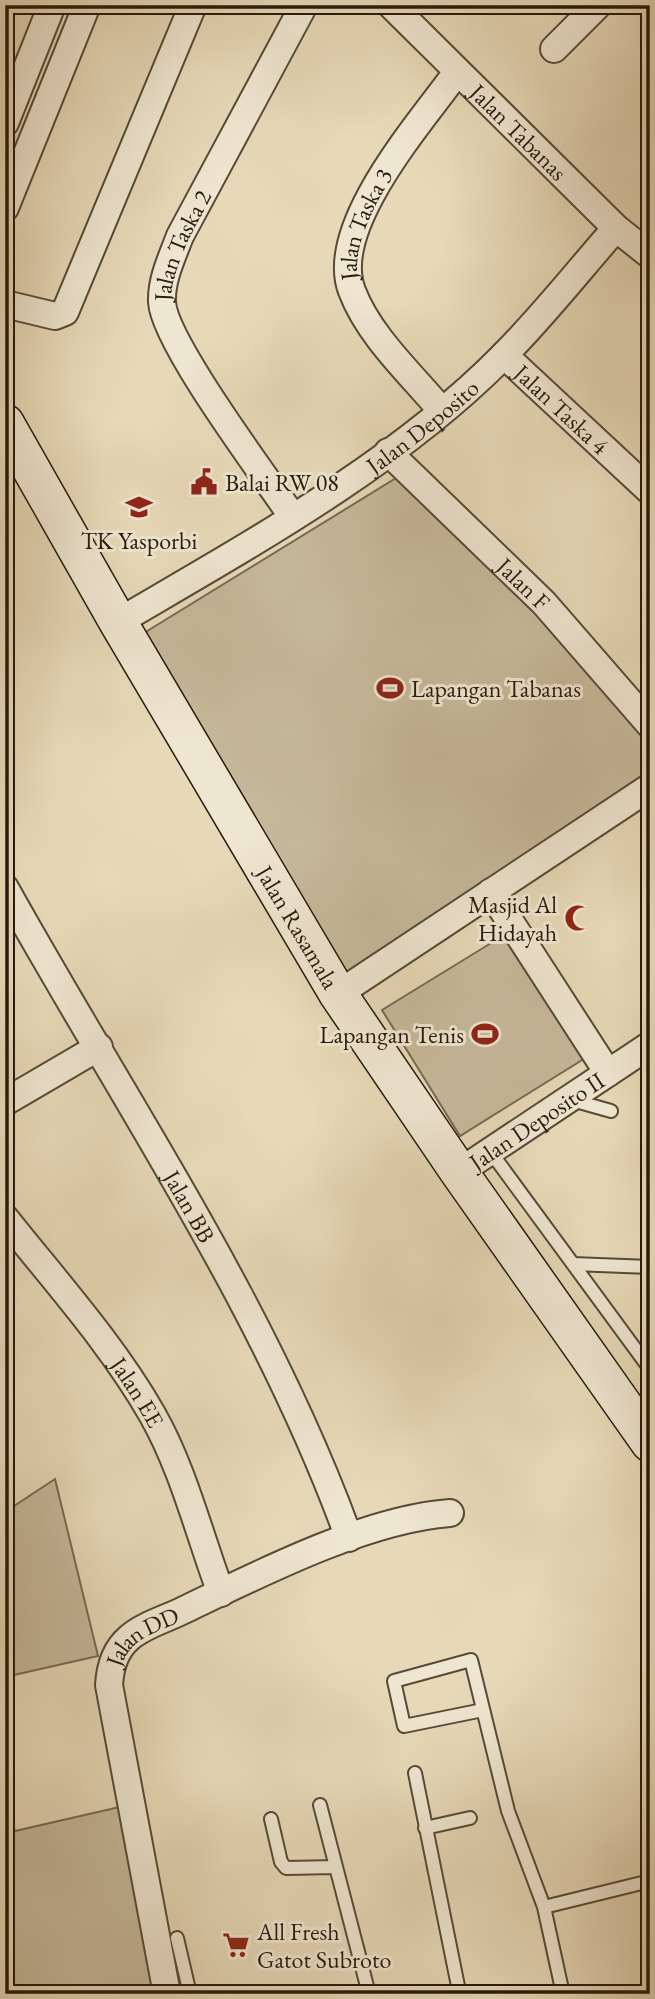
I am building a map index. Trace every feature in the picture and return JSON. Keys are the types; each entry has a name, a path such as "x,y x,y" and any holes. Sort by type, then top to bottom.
{"street":[{"path":"5,208 87,5"},
{"path":"5,304 55,316 65,312 193,5"},
{"name":"Jalan Taska 2","path":"292,516 184,355 168,324 162,303 166,273 180,236 303,5"},
{"name":"Jalan Tabanas","path":"391,5 616,228 650,255"},
{"path":"554,49 598,5"},
{"path":"5,123 42,10"},
{"name":"Jalan Taska 3","path":"441,410 379,336 359,304 351,290 349,253 355,229 379,182 457,72"},
{"name":"Jalan Deposito","path":"118,622 292,516 388,452 504,355 616,228"},
{"name":"Jalan Taska 4","path":"504,355 650,491"},
{"name":"Jalan Rasamala","path":"5,423 118,622 338,994 459,1172 650,1443"},
{"name":"Jalan F","path":"388,452 544,603 650,725"},
{"path":"338,994 650,787"},
{"path":"491,892 608,1073"},
{"name":"Jalan BB","path":"9,905 99,1047 215,1250 264,1344 333,1492 349,1538"},
{"name":"Jalan Deposito II","path":"459,1172 650,1045"},
{"path":"5,1102 99,1047"},
{"name":"Jalan EE","path":"5,1218 79,1311 153,1415 169,1450 221,1592"},
{"name":"Jalan DD","path":"167,1994 132,1819 109,1685 109,1670 130,1636 221,1592 349,1538 414,1516 450,1513"}],"lane":[{"path":"569,1098 611,1111"},
{"path":"491,1151 650,1369"},
{"path":"573,1264 650,1267"},
{"path":"483,1710 404,1726 394,1681 471,1660 508,1811 544,1907 563,1994"},
{"path":"415,1773 456,1993"},
{"path":"320,1805 369,1994"},
{"path":"425,1828 470,1818"},
{"path":"271,1819 281,1862 286,1868 336,1867"},
{"path":"544,1907 650,1881"},
{"path":"177,1938 190,1994"}],"shaded area":[{"name":"Lapangan Tabanas","path":"401,475 533,601 650,742 650,792 351,992 144,633"},
{"name":"Lapangan Tenis","path":"509,932 587,1057 460,1136 382,1010"},
{"path":"55,1479 98,1656 5,1677 5,1512"},
{"path":"124,1806 155,1994 5,1994 5,1818 9,1817 15,1831"}],"place":[{"name":"Balai RW 08","path":"204,482"},
{"name":"TK Yasporbi","path":"139,507"},
{"name":"Lapangan Tabanas","path":"390,688"},
{"name":"Masjid Al Hidayah","path":"578,918"},
{"name":"Lapangan Tenis","path":"485,1034"},
{"name":"All Fresh Gatot Subroto","path":"236,1945"}]}
